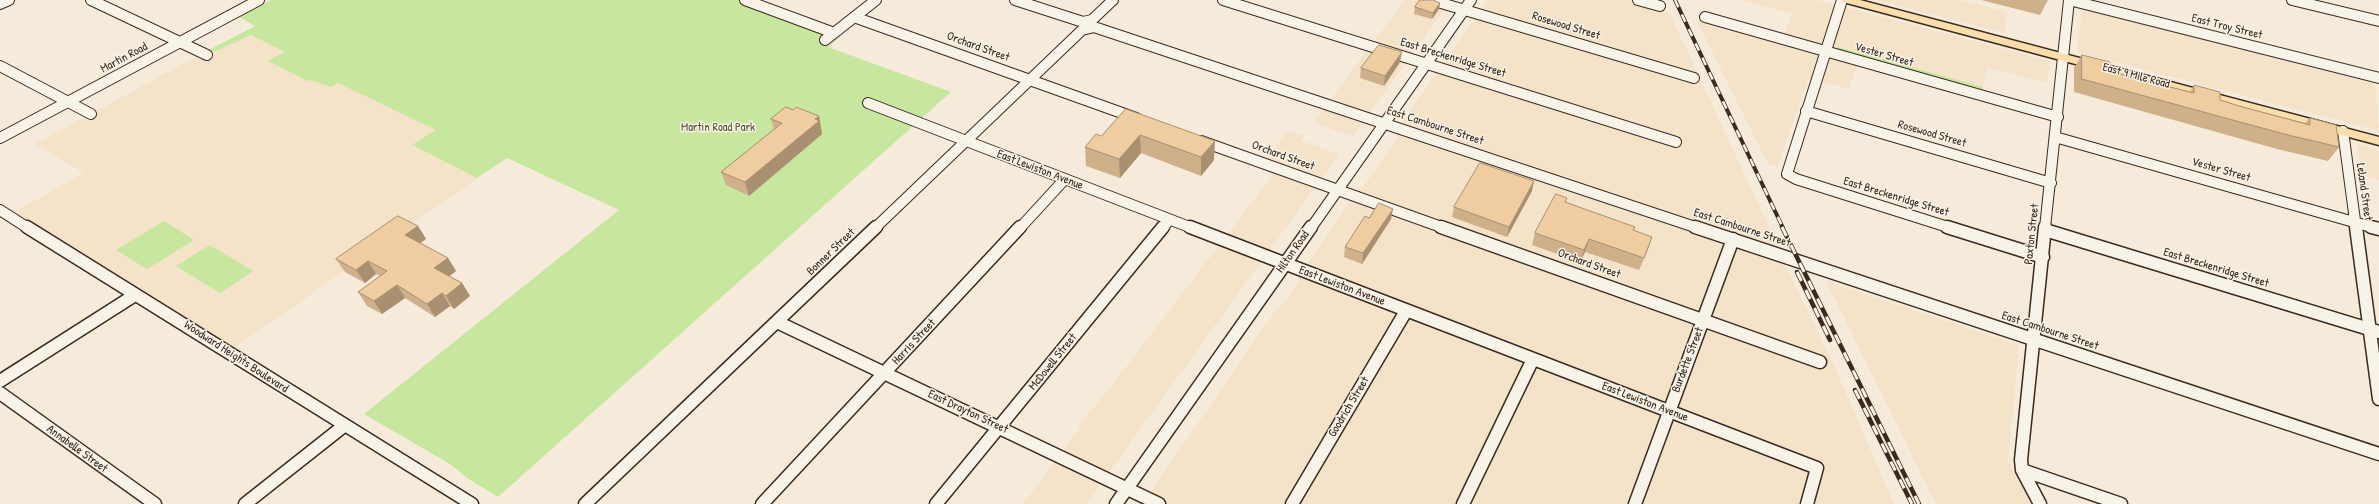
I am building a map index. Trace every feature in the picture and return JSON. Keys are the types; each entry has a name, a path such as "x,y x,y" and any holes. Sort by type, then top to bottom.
{"main road":[{"name":"East 9 Mile Road","path":"1847,0 2063,56 2379,141"}],"street":[{"path":"0,4 9,0"},
{"path":"91,0 207,55"},
{"name":"Martin Road","path":"0,138 259,0"},
{"path":"825,40 876,0"},
{"path":"1015,0 1083,22 1092,20 1114,0"},
{"name":"East Breckenridge Street","path":"1223,0 1676,142"},
{"name":"Rosewood Street","path":"1431,0 1694,78"},
{"name":"Hilton Road","path":"1116,504 1471,0"},
{"path":"1638,0 1660,6"},
{"path":"1806,111 1842,0"},
{"name":"Paxton Street","path":"2022,470 2021,460 2058,117 2069,0"},
{"name":"East Troy Street","path":"2069,0 2379,78"},
{"path":"2292,0 2379,21"},
{"path":"749,1 834,33"},
{"name":"Orchard Street","path":"854,17 1148,122"},
{"name":"Vester Street","path":"1705,17 2058,117"},
{"name":"Bonner Street","path":"585,504 1082,30 1087,27 1097,27"},
{"name":"East Cambourne Street","path":"1097,27 2379,454"},
{"path":"0,66 91,114"},
{"name":"East Lewiston Avenue","path":"868,103 1817,468 1807,504"},
{"name":"East Breckenridge Street","path":"1806,111 1787,169 1787,174 1796,179 2043,257"},
{"name":"Rosewood Street","path":"1806,111 2051,183"},
{"name":"Leland Street","path":"2343,132 2355,222 2374,330 2379,399"},
{"name":"Vester Street","path":"2055,137 2379,229"},
{"name":"Orchard Street","path":"1193,138 1820,362"},
{"name":"Harris Street","path":"762,504 1065,179"},
{"name":"Woodward Heights Boulevard","path":"0,210 135,295 171,315 472,504"},
{"name":"McDowell Street","path":"936,504 1170,220"},
{"name":"East Breckenridge Street","path":"2045,230 2374,330"},
{"name":"Burdette Street","path":"1635,504 1733,239"},
{"path":"0,381 135,295"},
{"name":"Goodrich Street","path":"1292,504 1406,311"},
{"name":"East Drayton Street","path":"777,322 1159,504"},
{"path":"1463,504 1533,359"},
{"name":"Annabelle Street","path":"0,393 155,504"},
{"path":"245,504 345,425"},
{"path":"2022,470 2040,504"},
{"path":"2022,470 2043,475 2121,504"}],"shaded area":[{"path":"1405,0 1451,0 1353,136 1313,123"},
{"path":"1488,0 1627,0 1669,12 1775,240 1782,260 1833,363 1894,504 1142,504 1276,310 1284,303 1301,278 1306,266 1350,201 1361,190 1399,135 1402,122"},
{"path":"1740,0 1817,0 2050,61 2047,83 1987,68 1983,87 1838,47 1837,51 1784,36 1792,14"},
{"path":"1876,0 1959,0 2007,12 2004,33"},
{"path":"2082,8 2375,84 2379,131 2077,52"},
{"path":"1696,19 1857,65 1849,89 1809,78 1777,167 1768,164"},
{"path":"250,35 285,52 268,61 331,87 338,83 436,130 413,146 477,178 231,350 13,213 84,173 35,144 209,50 214,52"},
{"path":"1288,131 1304,136 1301,141 1339,154 1086,504 1023,504 1081,427 1079,425 1110,388 1275,172 1260,167"},
{"path":"2357,144 2379,150 2379,180 2362,175"},
{"path":"1826,281 2019,345 2008,460 2032,504 1936,504"}],"green space":[{"name":"Martin Road Park","path":"271,0 745,0 841,36 828,47 951,92 498,497 467,478 450,464 364,414 619,210 507,158 477,178 412,145 436,130 338,83 331,87 311,80 308,81 268,61 285,52 251,35 214,52 209,50 255,26 239,17"},
{"path":"1838,47 1983,87 1983,90 1837,50"},
{"path":"164,221 194,240 147,269 116,250"},
{"path":"210,245 253,271 220,293 176,266"}],"building":[{"path":"1420,0 1433,0 1440,3 1433,13 1415,7"},
{"path":"1379,45 1402,52 1385,76 1361,68"},
{"path":"2082,55 2110,62 2109,70 2130,77 2194,93 2194,85 2220,92 2220,100 2239,106 2310,125 2310,118 2336,125 2339,147 2288,135 2082,79"},
{"path":"786,107 793,110 796,107 819,116 815,119 819,121 745,182 721,172 782,123 771,119"},
{"path":"1126,109 1215,141 1201,157 1140,135 1119,159 1085,147 1096,134 1101,136"},
{"path":"1480,163 1534,181 1509,227 1454,207"},
{"path":"1556,194 1567,198 1565,202 1635,227 1633,230 1652,237 1644,258 1589,239 1584,250 1535,233"},
{"path":"1379,203 1393,209 1363,253 1345,247 1365,216 1369,218"},
{"path":"398,216 418,226 405,235 448,258 434,268 462,283 446,296 442,293 427,304 397,285 374,301 358,292 387,271 368,261 356,270 336,259"}],"railway":[{"path":"1675,0 1783,228"},
{"path":"1782,227 1919,504"},
{"path":"1797,272 1830,340"},
{"path":"1855,390 1912,504"}]}
